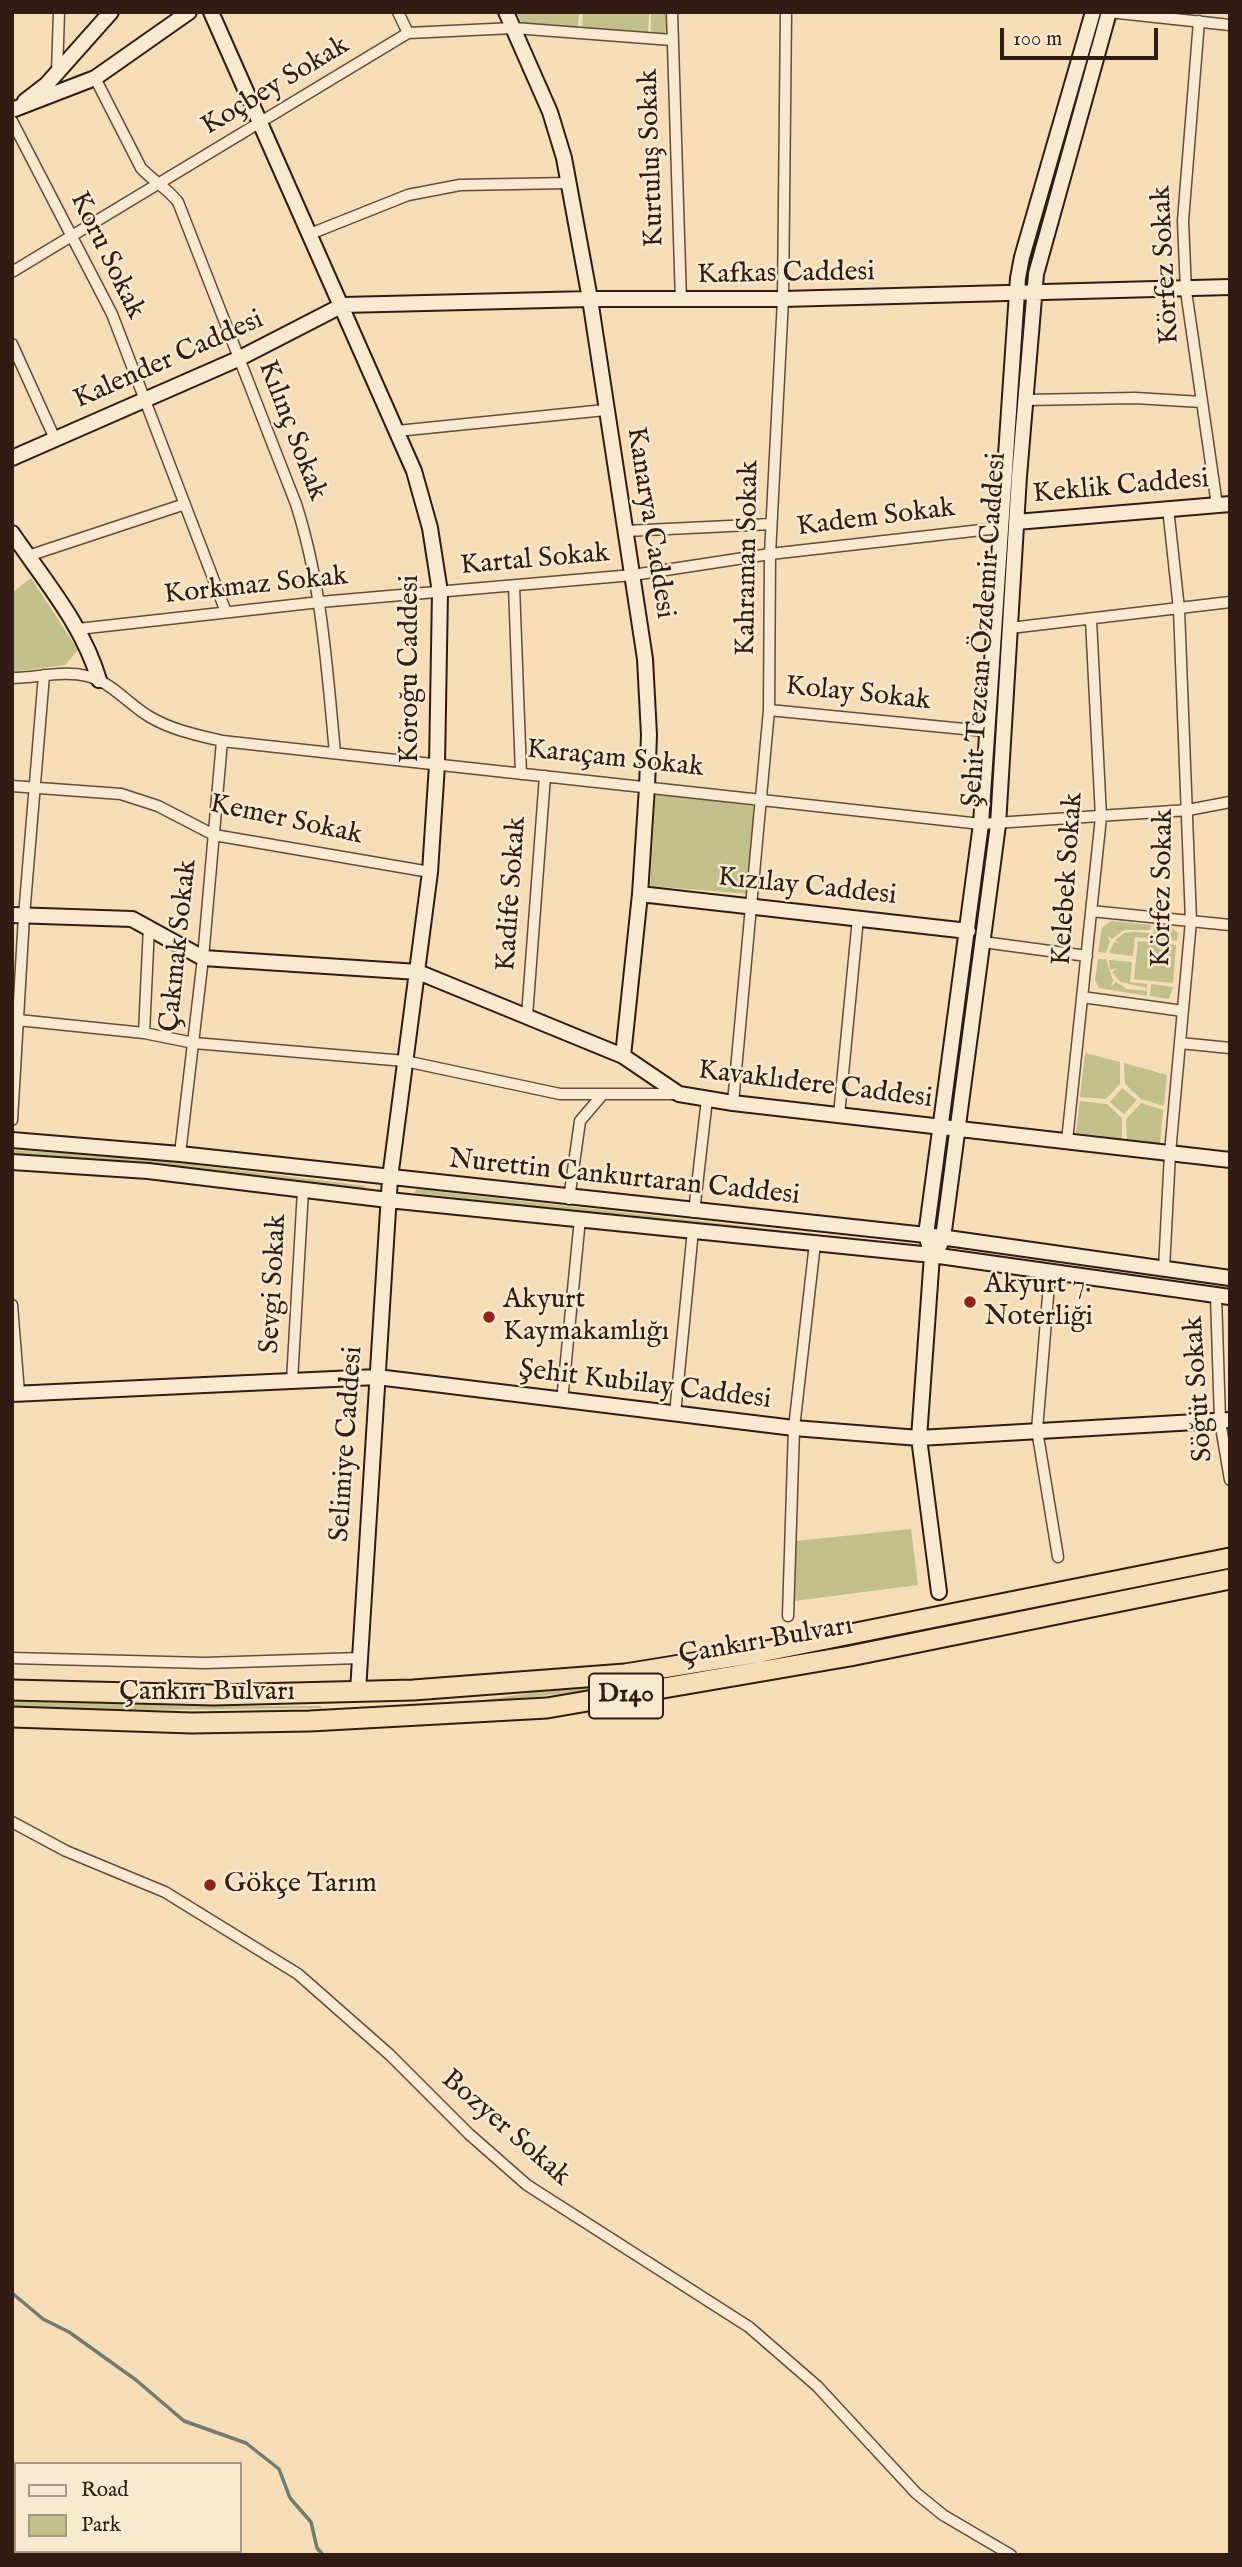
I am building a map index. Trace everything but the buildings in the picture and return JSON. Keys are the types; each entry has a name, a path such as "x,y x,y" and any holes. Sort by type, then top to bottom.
{"highway":[{"name":"Çankırı Bulvarı","path":"12,1690 121,1695 358,1691 532,1682 689,1664 1230,1558"},
{"name":"Çankırı Bulvarı","path":"12,1717 258,1722 378,1719 547,1708 850,1656 1230,1579"}],"street":[{"path":"57,74 59,12"},
{"path":"12,110 34,96 57,74 111,12"},
{"path":"12,110 95,78 189,12"},
{"name":"Köroğu Caddesi","path":"211,12 397,431 423,500 440,592 437,765 430,872 388,1200"},
{"path":"398,12 408,33"},
{"name":"Kanarya Caddesi","path":"506,12 551,112 569,183 633,575 648,694 647,787 640,894 623,1055"},
{"name":"Kurtuluş Sokak","path":"673,12 681,302"},
{"name":"Kahraman Sokak","path":"733,1103 769,710 771,524 783,299 786,12"},
{"name":"Şehit Tezcan Özdemir Caddesi","path":"933,1255 926,1235 981,824 999,528 1021,257 1092,12"},
{"path":"1109,12 1230,25"},
{"name":"Şehit Tezcan Özdemir Caddesi","path":"933,1255 943,1237 998,825 1016,522 1039,258 1109,12"},
{"name":"Körfez Sokak","path":"1199,21 1184,187 1186,290 1202,402 1223,504"},
{"name":"Koçbey Sokak","path":"12,272 408,33 514,28 672,40"},
{"name":"Kılınç Sokak","path":"95,78 130,150 146,174 169,191 178,202 296,504 307,540 320,602 335,753"},
{"name":"Koru Sokak","path":"12,121 112,314 226,612"},
{"path":"310,234 408,195 460,186 569,183"},
{"name":"Kafkas Caddesi","path":"343,305 590,299 681,302 1230,287"},
{"name":"Kalender Caddesi","path":"12,458 239,359 343,305"},
{"path":"12,344 55,439"},
{"path":"1025,400 1135,398 1202,402"},
{"path":"397,431 605,410"},
{"path":"28,556 185,504"},
{"name":"Keklik Caddesi","path":"1016,522 1223,504"},
{"name":"Körfez Sokak","path":"1164,1269 1170,1153 1191,920 1179,609 1168,508"},
{"path":"626,531 771,524"},
{"name":"Kadem Sokak","path":"633,575 770,554 999,528"},
{"path":"12,533 88,645 99,680"},
{"name":"Kartal Sokak","path":"440,592 633,575"},
{"path":"514,586 521,774"},
{"name":"Korkmaz Sokak","path":"78,629 320,602 440,592"},
{"path":"1010,628 1230,602"},
{"name":"Kelebek Sokak","path":"1068,1141 1101,817 1091,620"},
{"name":"Karaçam Sokak","path":"12,678 75,674 99,680 149,717 175,730 222,741 981,824 998,825 1188,810 1230,802"},
{"path":"12,1120 18,1020 18,916 37,788 44,676"},
{"name":"Kolay Sokak","path":"769,710 985,730"},
{"name":"Çakmak Sokak","path":"180,1154 203,958 222,741"},
{"name":"Kadife Sokak","path":"527,1016 545,776"},
{"name":"Kemer Sokak","path":"12,786 135,798 158,806 214,835 430,872"},
{"name":"Kızılay Caddesi","path":"640,894 968,930"},
{"path":"1091,911 1230,925"},
{"name":"Kavaklıdere Caddesi","path":"18,916 122,918 149,926 203,958 418,972 623,1055 679,1094 733,1103 1230,1160"},
{"path":"839,1115 858,918"},
{"path":"144,1033 149,926"},
{"path":"983,942 1087,956"},
{"path":"1082,997 1183,1011"},
{"path":"18,1020 144,1033 194,1043 405,1061 560,1094 679,1094"},
{"path":"1180,1043 1230,1048"},
{"path":"569,1199 580,1121 603,1094"},
{"path":"694,1212 707,1098"},
{"name":"Nurettin Cankurtaran Caddesi","path":"12,1140 180,1154 569,1199 926,1235 1230,1278"},
{"name":"Nurettin Cankurtaran Caddesi","path":"12,1162 124,1168 303,1191 933,1255 1223,1296"},
{"name":"Sevgi Sokak","path":"292,1381 303,1191"},
{"name":"Selimiye Caddesi","path":"358,1691 388,1200"},
{"path":"562,1401 580,1219"},
{"path":"676,1414 693,1230"},
{"path":"788,1616 794,1429 815,1243"},
{"path":"933,1255 919,1438 939,1592"},
{"path":"1050,1272 1037,1430 1058,1557"},
{"name":"Söğüt Sokak","path":"1223,1296 1225,1420 1230,1480"},
{"path":"12,1305 15,1393"},
{"name":"Şehit Kubilay Caddesi","path":"15,1393 377,1377 794,1429 919,1438 1225,1420"},
{"path":"12,1658 205,1663 360,1658"},
{"name":"Bozyer Sokak","path":"12,1822 66,1851 164,1892 298,1974 380,2046 469,2134 527,2185 750,2327 817,2386 916,2493 943,2515 1012,2555"}],"green space":[{"path":"516,12 579,12 578,28 522,23"},
{"path":"583,12 649,12 648,33 582,28"},
{"path":"651,12 667,12 665,35 651,34"},
{"path":"1098,12 1102,12 1031,264 1028,262"},
{"path":"1021,319 1024,319 992,807 988,806"},
{"path":"31,578 78,650 65,665 12,672 12,593"},
{"path":"656,791 757,807 749,894 650,886"},
{"path":"985,850 988,851 953,1116 949,1115"},
{"path":"1111,921 1151,925 1150,930 1124,930 1112,939 1107,936 1110,941 1106,953 1098,952 1102,928"},
{"path":"1154,925 1171,927 1178,933 1177,941 1153,938"},
{"path":"1124,933 1150,933 1150,938 1135,937 1133,956 1109,953 1114,942 1120,944 1115,940"},
{"path":"1138,941 1176,945 1173,983 1134,979"},
{"path":"1098,959 1106,959 1113,980 1111,987 1116,982 1127,989 1147,991 1147,996 1099,988 1095,980"},
{"path":"1109,960 1132,962 1130,982 1147,984 1147,988 1121,982 1112,972 1118,968 1110,970"},
{"path":"1151,984 1173,987 1169,999 1150,996"},
{"path":"1085,1053 1120,1062 1120,1084 1106,1099 1080,1097"},
{"path":"1124,1063 1167,1075 1164,1106 1141,1099 1125,1084"},
{"path":"1122,1088 1137,1100 1124,1114 1110,1102"},
{"path":"1080,1101 1107,1104 1122,1118 1122,1139 1076,1133"},
{"path":"1141,1103 1163,1110 1160,1144 1127,1140 1126,1119"},
{"path":"12,1150 139,1158 366,1186 365,1190 142,1163 12,1154"},
{"path":"944,1154 947,1154 937,1233 934,1233"},
{"path":"416,1189 913,1245 912,1250 415,1193"},
{"path":"962,1254 1230,1288 1230,1291"},
{"path":"911,1529 918,1585 794,1601 796,1541"},
{"path":"1230,1565 1230,1571 956,1629 749,1667 568,1693 381,1711 381,1707 471,1702 589,1684"},
{"path":"12,1700 322,1708 51,1709 12,1707"}],"waterway":[{"path":"12,2293 43,2319 69,2332 136,2380 184,2421 246,2443 279,2469 290,2498 311,2522 317,2548 323,2555"}],"place":[{"name":"Akyurt 7. Noterliği","path":"970,1302"},
{"name":"Akyurt Kaymakamlığı","path":"489,1317"},
{"name":"Gökçe Tarım","path":"210,1885"}]}
